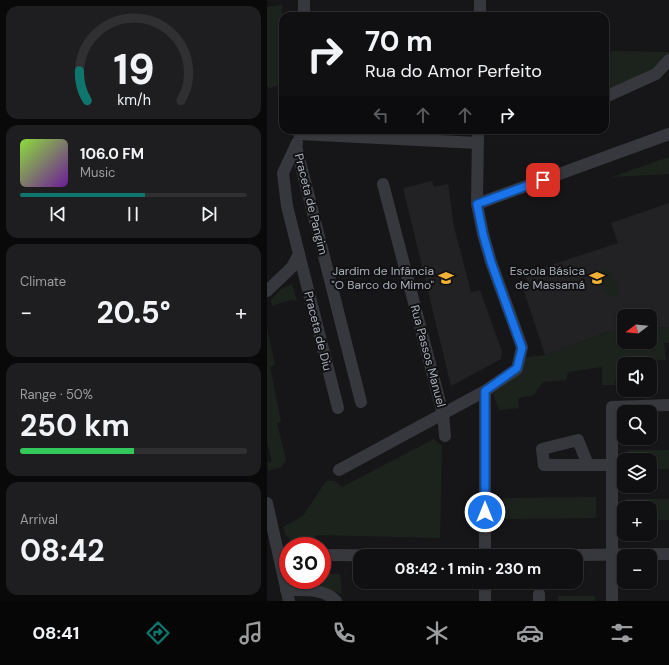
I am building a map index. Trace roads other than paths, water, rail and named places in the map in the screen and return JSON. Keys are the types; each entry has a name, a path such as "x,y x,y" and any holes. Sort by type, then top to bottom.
{"street":[{"path":"304,0 304,12"},
{"path":"480,0 480,12"},
{"path":"609,95 656,74 669,60"},
{"name":"Praceta de Diu","path":"299,134 296,146 283,173 287,206 338,408"},
{"path":"332,134 478,143"},
{"path":"339,470 485,391 517,368 522,348 491,262 483,234 477,204 478,134"},
{"path":"477,204 669,134"},
{"name":"Praceta de Pangim","path":"296,146 361,402"},
{"name":"Rua Passos Manuel","path":"383,184 443,414 445,436"},
{"path":"267,291 292,267 299,254"},
{"path":"485,391 485,549"},
{"path":"612,601 612,407 669,405"},
{"path":"588,465 612,465"},
{"path":"267,503 279,542"},
{"path":"583,554 669,554"},
{"path":"331,555 353,555"},
{"path":"485,589 485,601"},
{"path":"287,595 315,590 333,597 336,601"}],"place":[{"name":"Jardim de Infância \"O Barco do Mimo\"","path":"446,278"},
{"name":"Escola Básica de Massamá","path":"597,278"}]}
